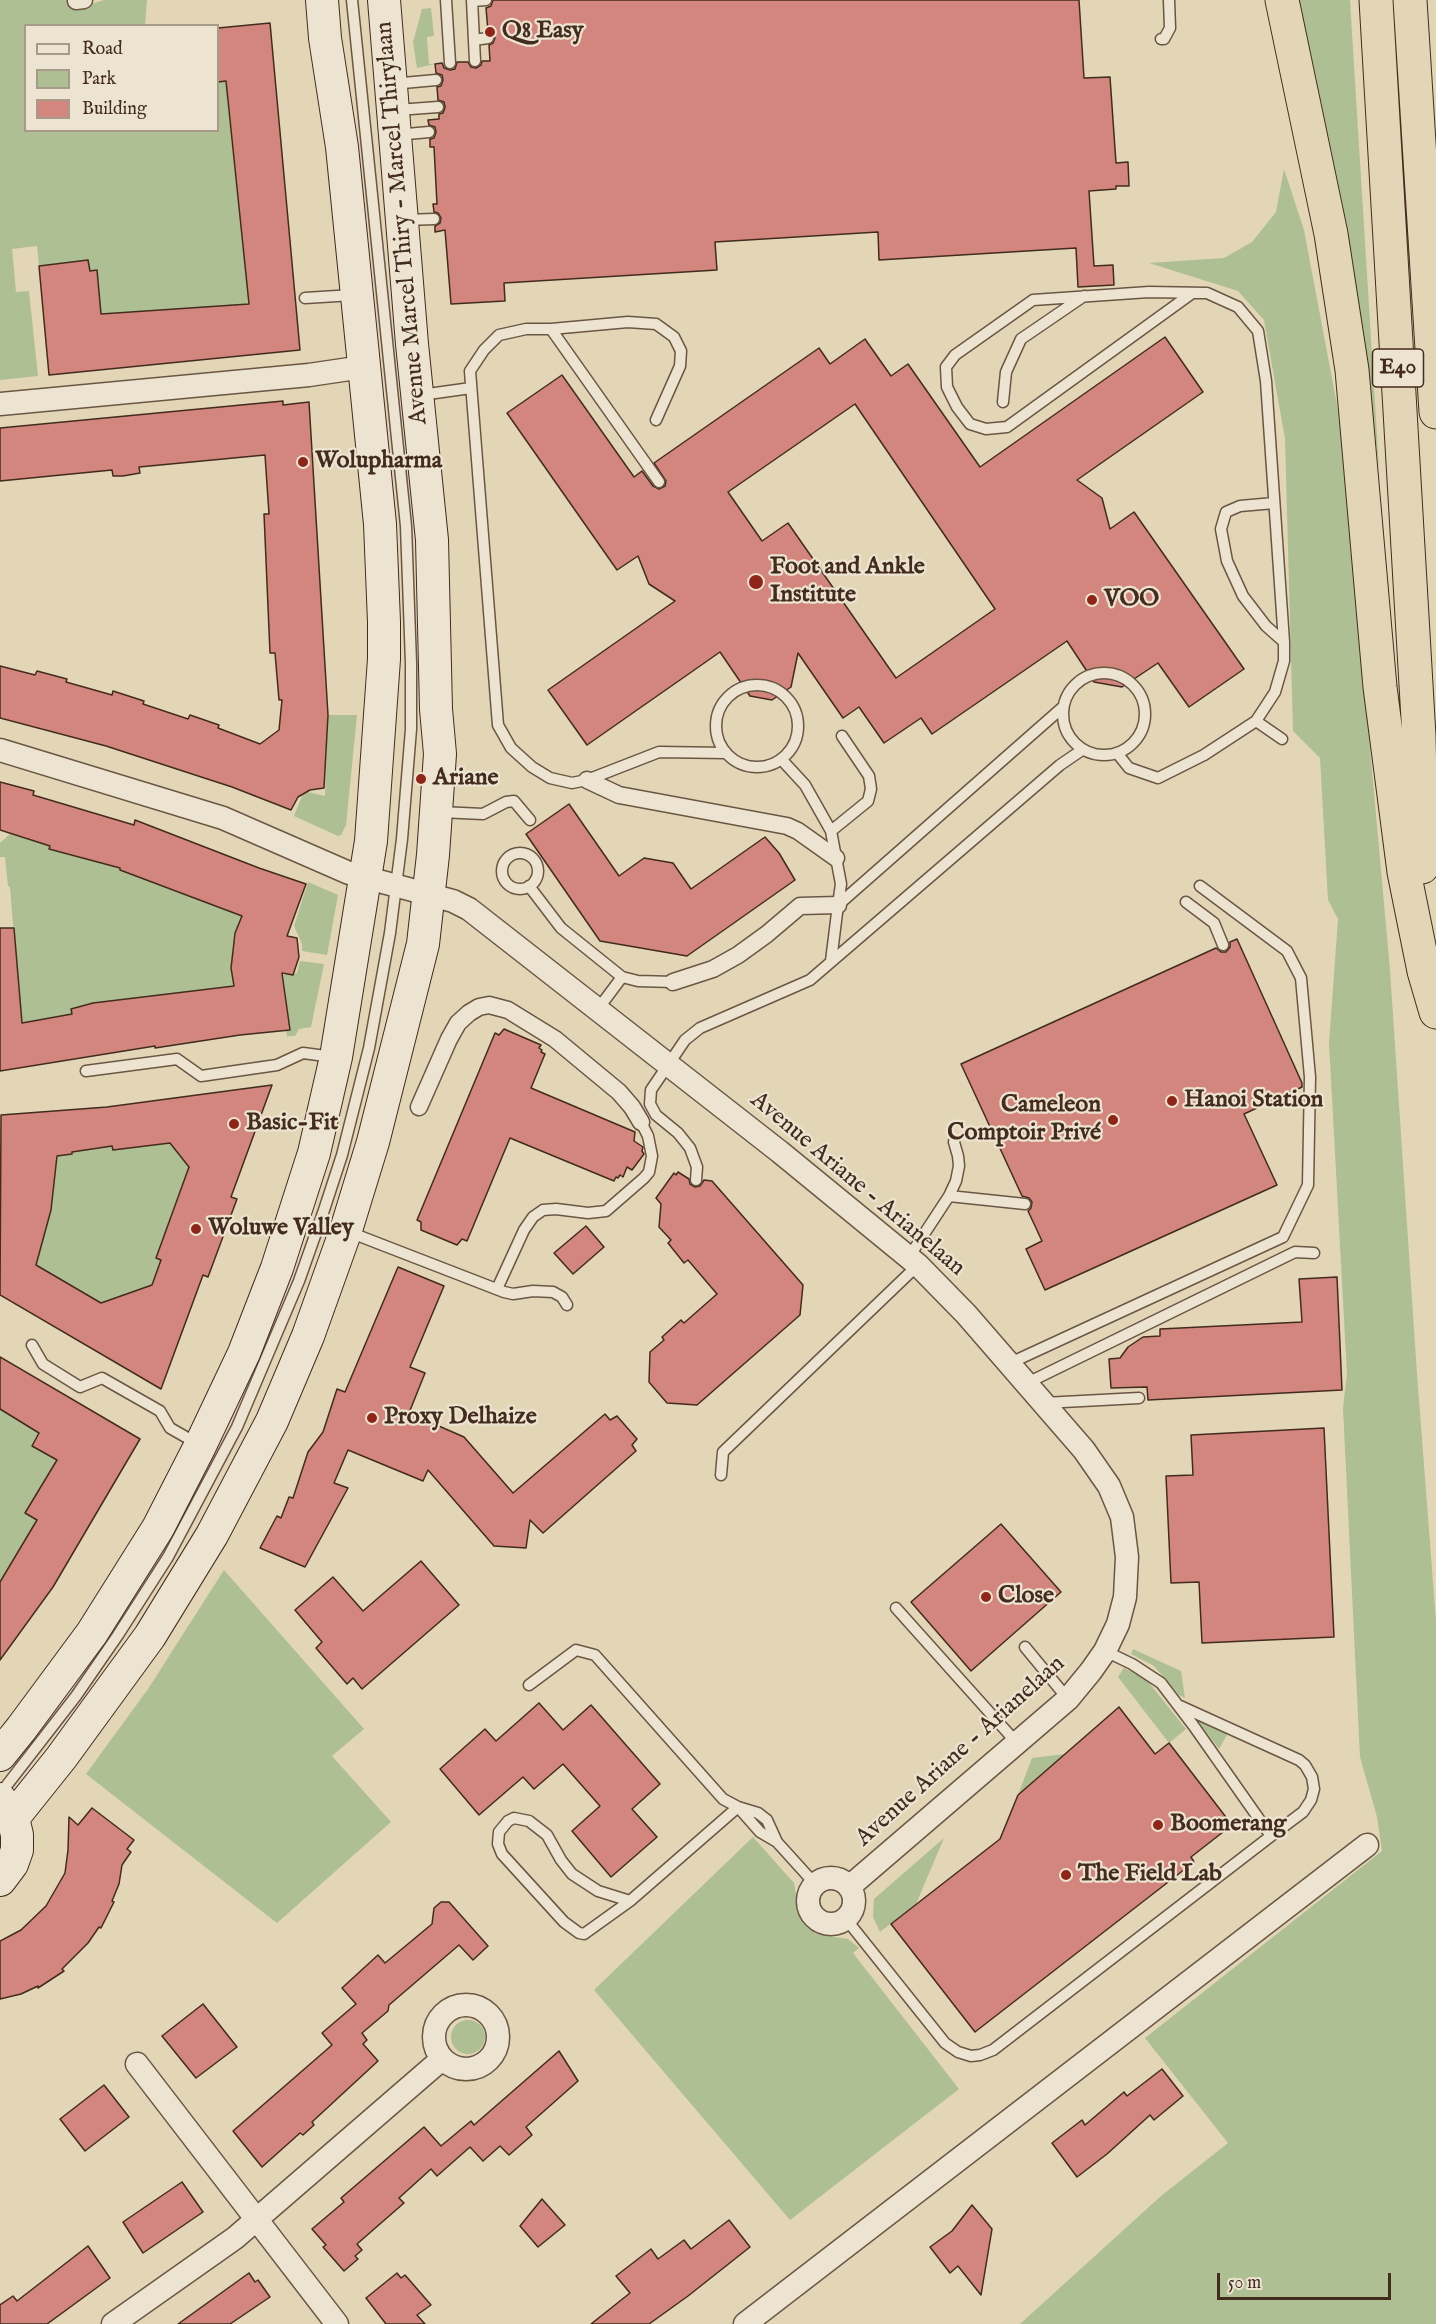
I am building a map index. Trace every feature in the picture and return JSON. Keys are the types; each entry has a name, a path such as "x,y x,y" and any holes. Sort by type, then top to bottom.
{"highway":[{"path":"1282,0 1331,234 1352,370 1380,687 1404,872 1424,971"},
{"name":"E40","path":"1376,0 1419,736 1424,971 1436,1012"},
{"name":"E40","path":"1410,0 1436,412"}],"main road":[{"path":"0,1755 92,1633 158,1528 201,1446 244,1353 277,1268 314,1153 336,1057 371,841 384,659 380,524 342,147 325,38 322,0"},
{"name":"Avenue Marcel Thiry - Marcel Thirylaan","path":"4,1804 61,1758 150,1636 212,1534 272,1421 308,1336 346,1230 373,1142 423,944 440,754 436,709 432,540 417,396 384,0"},
{"path":"0,1881 12,1864 17,1835 4,1804"}],"street":[{"path":"0,404 297,376 363,367"},
{"name":"Avenue Ariane - Arianelaan","path":"0,750 223,818 349,873 457,902 469,909 780,1152 913,1261 966,1314 1084,1450 1109,1486 1122,1517 1128,1557 1125,1597 1118,1624 1105,1651 1068,1699 849,1887"},
{"path":"587,780 619,795 787,826 798,831 836,858"},
{"path":"673,982 713,969 738,955 800,906 838,905"},
{"path":"419,1107 458,1023 479,1007 489,1005 508,1010 555,1039 619,1092 641,1122"},
{"path":"745,2324 1367,1845"},
{"path":"829,1878 837,1879 849,1887 854,1900 846,1919 835,1924 828,1924 815,1918 808,1905 808,1897 815,1884 829,1878"},
{"path":"113,2324 235,2238 442,2059"},
{"path":"137,2064 337,2324"}],"lane":[{"name":"Avenue Marcel Thiry - Marcel Thirylaan","path":"4,1804 168,1557 237,1427 270,1355 323,1213 369,1048 396,886 411,729 411,663 406,537 352,0"},
{"path":"446,0 450,63"},
{"path":"475,61 472,1 486,0"},
{"path":"1161,39 1164,39 1170,28 1169,0"},
{"path":"474,40 488,38"},
{"path":"394,110 436,80"},
{"path":"394,110 438,107"},
{"path":"394,110 429,132"},
{"path":"402,220 434,219"},
{"path":"1117,753 1129,768 1158,778 1204,754 1256,721 1275,692 1284,661 1284,642 1266,381 1258,331 1238,307 1207,293 1149,292 1033,300 955,355 946,367 947,387 957,407 970,424 986,429 1007,427 1191,294"},
{"path":"305,298 356,295"},
{"path":"1003,402 1006,372 1022,339 1085,296"},
{"path":"656,420 680,366 681,351 674,337 656,324 628,321 550,329 526,329 500,335 484,350 470,371 498,725 511,748 532,767 550,778 572,783 587,780 659,753 726,753"},
{"path":"550,329 658,482"},
{"path":"417,396 471,388"},
{"path":"1274,503 1240,506 1226,512 1221,529 1227,561 1243,596 1266,626 1284,642"},
{"path":"1108,674 1120,676 1139,692 1144,704 1143,728 1128,748 1105,756 1093,754 1082,750 1073,742 1066,731 1063,707 1074,685 1090,676 1108,674"},
{"path":"762,684 784,694 797,715 796,739 790,750 771,765 753,766 735,761 726,753 719,742 716,718 720,707 728,697 738,689 762,684"},
{"path":"838,905 1063,707"},
{"path":"1256,721 1282,739"},
{"path":"831,831 868,801 871,789 869,776 842,736"},
{"path":"696,1180 697,1167 690,1148 678,1133 656,1115 650,1104 651,1090 685,1040 700,1028 810,980 1060,765 1082,750"},
{"path":"781,759 805,786 831,831 841,884 831,961"},
{"path":"436,812 483,814 506,802 514,801 530,820"},
{"path":"529,886 561,928 622,977 638,981 673,982"},
{"path":"1008,1364 1283,1237 1308,1185 1310,1077 1301,978 1287,951 1200,886"},
{"path":"1186,902 1214,923 1223,945"},
{"path":"597,1009 622,977"},
{"path":"86,1071 177,1059 201,1076 277,1065 303,1053 336,1057"},
{"path":"497,1289 524,1230 533,1217 543,1210 556,1209 588,1213 606,1211 644,1178 649,1172 652,1156 648,1136 641,1122"},
{"path":"721,1475 723,1452 913,1261 956,1181 959,1166 954,1142"},
{"path":"949,1196 1025,1204"},
{"path":"346,1230 513,1294 533,1291 553,1292 562,1297 567,1305"},
{"path":"1025,1384 1295,1252 1314,1253"},
{"path":"32,1345 43,1364 80,1387 102,1378 160,1411 170,1428 201,1446"},
{"path":"1042,1403 1139,1398"},
{"path":"896,1608 1016,1743"},
{"path":"1025,1647 1068,1699"},
{"path":"529,1685 576,1650 595,1655 723,1799 763,1816 777,1842 815,1884"},
{"path":"1105,1651 1132,1664 1161,1683 1271,1836"},
{"path":"846,1919 945,2043 958,2052 971,2056 993,2050 1303,1812 1311,1800 1314,1789 1312,1778 1305,1765 1299,1760 1178,1705"},
{"path":"630,1901 603,1893 572,1874 547,1835 536,1825 514,1818 508,1821 499,1832 498,1844 502,1854 564,1922 584,1934 630,1901 738,1807"}],"green space":[{"path":"0,0 76,0 88,5 104,0 147,0 145,24 24,24 24,132 219,132 219,82 231,80 227,96 248,294 257,303 94,319 96,270 90,271 88,261 39,266 37,246 12,249 16,292 29,291 38,376 0,380"},
{"path":"1293,0 1350,0 1379,468 1368,380"},
{"path":"431,8 434,36 427,37 429,64 460,62 465,146 430,147 428,120 439,118 435,64 417,68 413,42 422,9"},
{"path":"1284,169 1304,230 1341,426 1390,970 1436,1621 1436,2324 1020,2324 1161,2196 1228,2143 1145,2038 1382,1851 1377,1817 1360,1757 1343,1408 1347,1374 1329,1043 1338,919 1328,900 1320,758 1293,731 1285,439 1264,320 1238,291 1149,263 1224,258 1252,242 1276,212"},
{"path":"328,715 357,715 346,825 341,835 338,836 294,816 302,796 308,792 325,796"},
{"path":"11,833 50,846 49,849 121,865 120,870 242,916 235,933 231,968 234,986 93,1003 71,1009 72,1014 21,1023 10,887 8,886 5,857 0,857 0,843"},
{"path":"308,882 338,895 327,955 302,951 302,944 294,926"},
{"path":"300,961 324,964 311,1027 299,1029 295,1036 287,1036 286,1030 290,1029 283,975 297,973"},
{"path":"170,1143 193,1172 157,1258 161,1260 152,1285 101,1303 36,1265 51,1210 56,1156 112,1146 114,1150"},
{"path":"0,1409 39,1433 57,1460 25,1513 37,1520 0,1582"},
{"path":"224,1570 364,1729 332,1756 391,1822 277,1923 86,1774 148,1689"},
{"path":"1133,1649 1181,1671 1185,1698 1179,1695 1154,1666 1131,1654"},
{"path":"1124,1668 1146,1679 1186,1729 1169,1743 1118,1677"},
{"path":"1198,1721 1228,1733 1219,1749"},
{"path":"1065,1754 1018,1795 1032,1758"},
{"path":"753,1837 794,1883 799,1913 804,1924 816,1934 848,1939 859,1948 853,1953 959,2089 790,2220 594,1990"},
{"path":"944,1838 916,1904 880,1932 873,1917 874,1899"},
{"path":"468,2020 480,2025 485,2037 480,2049 468,2054 456,2049 451,2037 456,2025"}],"building":[{"path":"493,0 1079,0 1084,78 1110,77 1116,163 1128,162 1129,186 1089,191 1094,266 1113,265 1114,285 1078,287 1076,248 879,260 878,232 715,242 717,270 504,283 505,301 451,304 445,230 435,232 435,226 440,223 441,218 438,213 434,212 433,204 437,204 434,147 430,147 430,139 434,138 436,132 435,127 429,125 428,120 439,119 439,114 443,113 445,107 444,102 438,100 437,87 441,86 443,80 442,75 436,73 435,64 442,63 444,68 450,70 455,69 457,62 468,62 471,67 476,68 481,65 482,61 490,61 489,45 495,38 493,33 488,31 486,8 491,6"},
{"path":"270,23 300,350 49,375 39,266 88,260 90,271 97,270 101,314 249,304 226,81 219,82 219,28"},
{"path":"1165,337 1203,392 1077,480 1102,498 1110,529 1134,512 1244,669 1189,707 1158,663 1122,687 1094,682 1067,641 932,734 921,718 884,743 859,707 843,718 798,653 791,687 772,700 750,696 720,652 587,745 548,690 675,601 649,584 638,556 617,570 507,413 562,375 634,477 642,471 653,486 659,489 665,486 666,481 654,463 819,348 830,364 865,339 891,376 908,364 980,467","holes":["855,404 995,609 896,678 788,523 762,541 728,492"]},
{"path":"283,401 283,405 309,402 328,715 324,788 310,790 298,797 291,810 232,787 106,746 0,718 0,666 35,675 37,671 112,695 113,691 188,719 190,715 219,725 218,728 260,744 279,730 282,700 279,700 275,653 270,653 264,514 269,514 265,455 139,467 140,473 123,476 113,476 112,470 0,481 0,428"},
{"path":"0,782 34,791 33,795 134,825 135,820 306,884 287,936 297,938 299,957 293,975 282,973 290,1030 155,1048 155,1046 0,1071 0,928 14,928 22,1023 72,1014 71,1009 93,1003 234,986 231,968 235,933 242,916 120,870 120,868 49,849 50,846 0,830"},
{"path":"569,804 619,876 644,858 673,863 691,889 765,837 779,853 795,880 687,956 600,941 526,834"},
{"path":"1237,939 1302,1083 1302,1087 1244,1114 1277,1185 1045,1290 1026,1249 1042,1241 1028,1211 1032,1202 1029,1198 1022,1196 961,1064 1216,948 1221,952 1226,952 1230,947 1230,942"},
{"path":"504,1029 541,1045 539,1048 545,1054 531,1088 635,1132 634,1141 643,1147 644,1154 632,1170 627,1167 623,1177 620,1175 614,1181 510,1138 467,1241 462,1239 457,1245 421,1230 421,1222 417,1220 495,1033 499,1035"},
{"name":"Woluwe Valley","path":"272,1085 231,1197 237,1199 208,1277 203,1275 161,1389 0,1295 1,1115 107,1107","holes":["170,1143 189,1167 156,1258 161,1260 152,1285 101,1303 36,1265 51,1210 57,1156 112,1146 113,1150"]},
{"path":"678,1172 689,1179 690,1184 695,1187 700,1186 704,1180 712,1181 803,1285 800,1315 697,1405 667,1403 649,1382 650,1352 664,1340 662,1337 681,1320 684,1323 717,1294 688,1260 684,1263 668,1243 671,1240 659,1227 661,1204 656,1198 674,1173 676,1175"},
{"path":"586,1226 604,1247 573,1274 554,1253"},
{"path":"398,1267 444,1286 410,1367 425,1373 409,1413 464,1437 513,1493 605,1414 610,1420 617,1416 637,1439 632,1445 636,1451 543,1533 530,1520 526,1548 494,1546 428,1470 423,1481 348,1450 334,1483 348,1488 305,1567 260,1548 277,1516 281,1518 289,1497 293,1498 308,1452 323,1432 337,1389 345,1392"},
{"path":"1337,1277 1342,1390 1148,1400 1147,1387 1111,1388 1109,1359 1120,1358 1128,1347 1143,1337 1160,1336 1160,1329 1302,1322 1299,1279"},
{"path":"0,1357 140,1439 53,1587 0,1660 0,1582 37,1520 25,1513 57,1460 32,1446 39,1433 0,1409"},
{"path":"1324,1428 1334,1637 1202,1643 1199,1582 1171,1583 1166,1476 1193,1475 1191,1435"},
{"name":"Close","path":"1001,1524 1061,1592 971,1671 911,1602"},
{"path":"421,1561 459,1605 362,1689 353,1678 347,1684 316,1648 322,1642 295,1610 333,1577 363,1611"},
{"path":"539,1703 563,1730 591,1705 660,1784 632,1809 657,1837 611,1877 572,1831 600,1806 563,1764 534,1789 523,1777 479,1815 440,1769 485,1729 496,1741"},
{"name":"The Field Lab","path":"1119,1707 1155,1754 1169,1743 1232,1825 1191,1857 1194,1862 975,2032 891,1924 1000,1839 1018,1795"},
{"path":"92,1808 134,1840 127,1849 131,1852 122,1865 119,1884 112,1901 114,1902 101,1928 99,1927 88,1943 62,1969 64,1971 38,1988 38,1986 21,1994 0,1999 0,1941 21,1930 46,1906 65,1873 69,1817 78,1825"},
{"path":"441,1902 449,1902 488,1946 473,1960 459,1945 389,2005 388,2011 362,2033 367,2040 363,2044 378,2061 312,2122 314,2125 303,2135 300,2133 262,2167 233,2131 332,2045 322,2033 356,2004 342,1988 378,1955 385,1963 432,1924 434,1908"},
{"path":"203,2004 237,2047 196,2078 162,2036"},
{"path":"559,2051 578,2081 526,2127 532,2135 509,2155 500,2146 483,2161 470,2147 437,2176 431,2169 399,2198 404,2203 357,2244 362,2250 355,2256 358,2259 344,2271 323,2247 326,2245 312,2229 344,2202 341,2198 424,2127 441,2146 471,2121 474,2125"},
{"path":"1162,2069 1183,2096 1154,2120 1150,2115 1107,2154 1077,2177 1052,2143 1082,2120 1085,2125 1124,2092 1127,2096"},
{"path":"104,2085 129,2117 85,2151 60,2119"},
{"path":"182,2182 203,2212 143,2253 123,2222"},
{"path":"542,2199 565,2225 538,2247 520,2226"},
{"path":"972,2205 992,2229 981,2295 958,2266 950,2273 930,2247 952,2231"},
{"path":"729,2220 750,2247 688,2296 649,2324 591,2324 630,2293 616,2276 651,2249 658,2259 684,2240 691,2249"},
{"path":"88,2246 110,2278 47,2324 0,2324 0,2305 13,2296 17,2301"},
{"path":"249,2273 255,2282 258,2280 270,2297 230,2324 178,2324"},
{"path":"397,2273 401,2278 405,2275 431,2305 417,2315 425,2324 386,2324 366,2298"}],"place":[{"name":"Q8 Easy","path":"490,32"},
{"name":"Wolupharma","path":"303,462"},
{"name":"Foot and Ankle Institute","path":"756,582"},
{"name":"VOO","path":"1092,600"},
{"name":"Ariane","path":"421,779"},
{"name":"Hanoi Station","path":"1172,1101"},
{"name":"Cameleon Comptoir Privé","path":"1113,1120"},
{"name":"Basic-Fit","path":"234,1124"},
{"name":"Woluwe Valley","path":"196,1229"},
{"name":"Proxy Delhaize","path":"372,1418"},
{"name":"Close","path":"986,1597"},
{"name":"Boomerang","path":"1158,1825"},
{"name":"The Field Lab","path":"1066,1875"}]}
